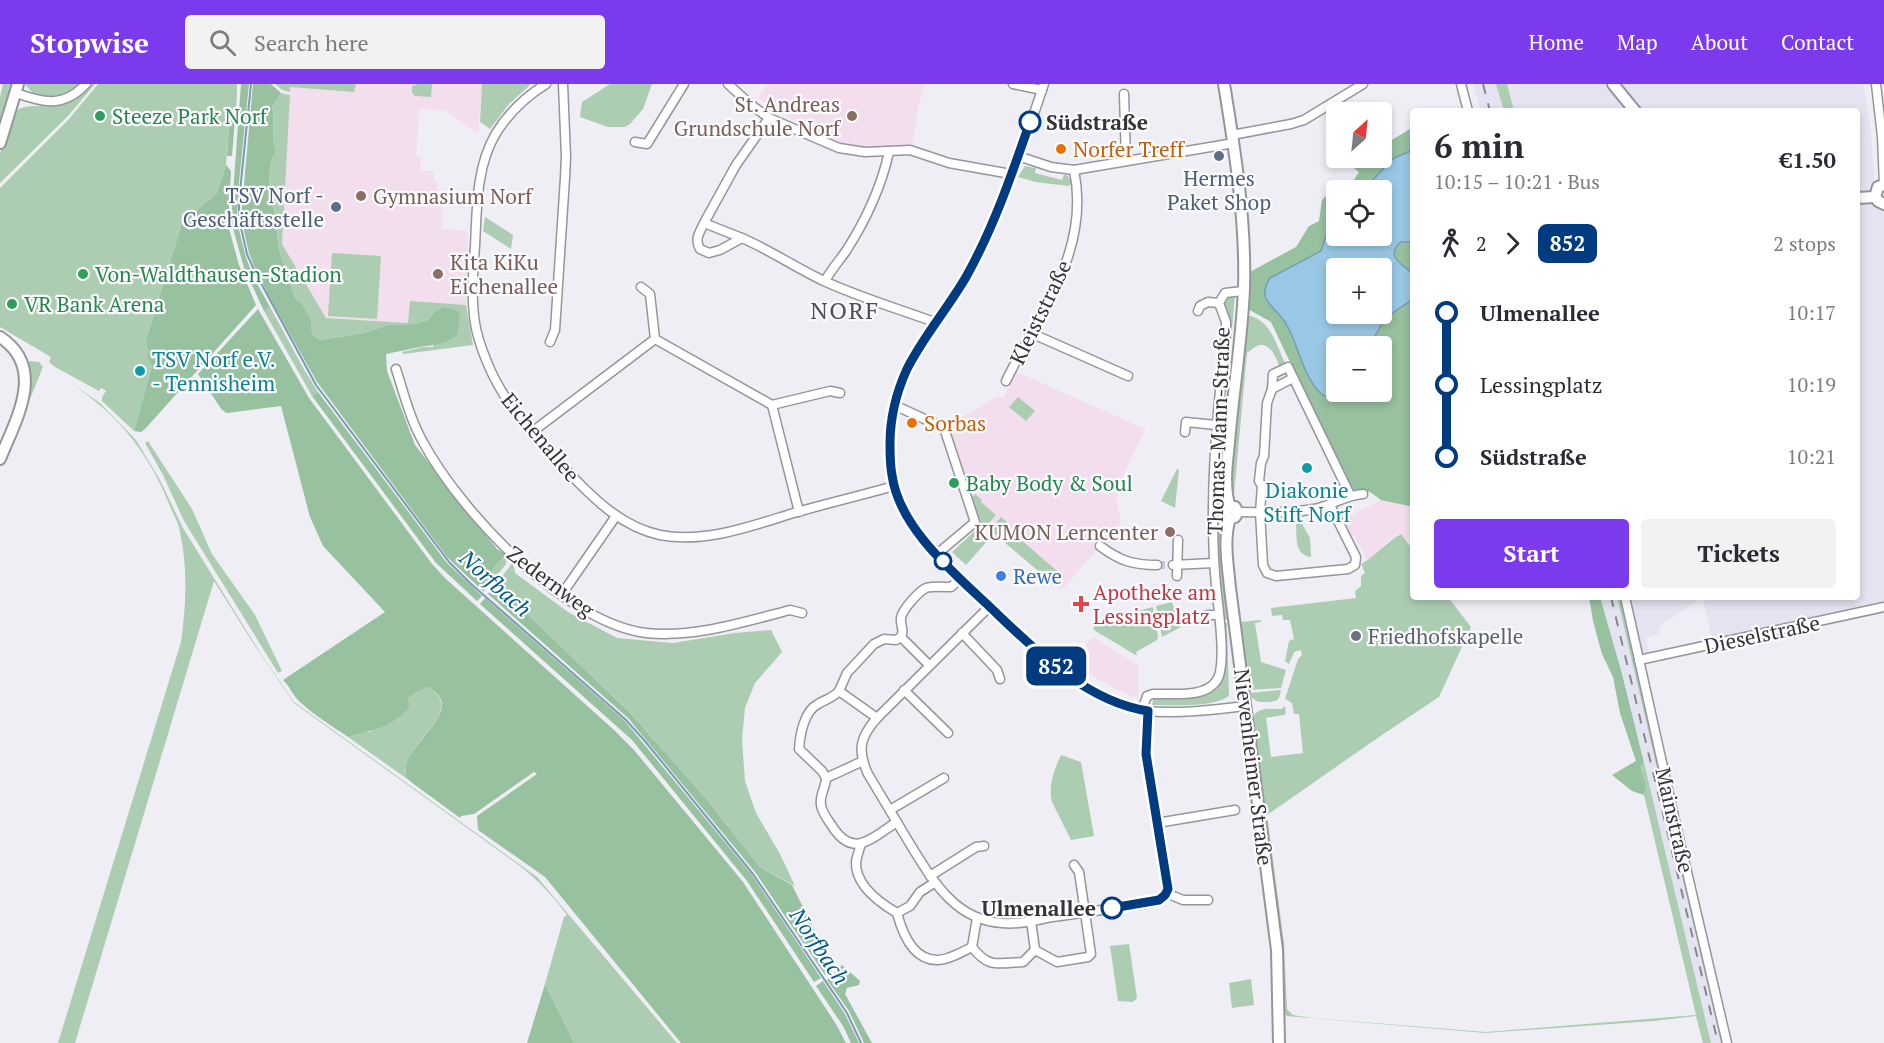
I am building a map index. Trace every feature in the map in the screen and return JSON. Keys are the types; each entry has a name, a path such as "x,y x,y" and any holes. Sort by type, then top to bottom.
{"main road":[{"name":"Nievenheimer Straße","path":"1224,84 1233,139 1244,258 1244,291 1227,463 1226,492 1232,512 1227,530 1227,545 1245,706 1276,939 1280,1043"},
{"path":"1613,84 1633,108"},
{"path":"0,143 17,89"},
{"path":"1860,198 1880,200 1876,190 1884,185"},
{"path":"0,337 12,346 19,356 26,384 21,404 0,459"}],"street":[{"path":"17,89 42,102 57,102 73,95 86,84"},
{"path":"550,342 555,330 565,178 563,84"},
{"path":"635,142 647,144 684,84"},
{"path":"728,84 769,118 845,150 889,152 910,150 949,163 1011,174"},
{"path":"1014,84 1043,87 988,233 974,262 908,367 898,391 890,434 894,486 908,517 919,534 960,579 1038,653 1071,677 1114,701 1145,711 1245,706"},
{"path":"1018,156 1051,167 1074,170 1233,139 1304,120 1363,84"},
{"path":"1461,84 1467,108"},
{"path":"1876,84 1884,185"},
{"name":"Eichenallee","path":"539,86 508,116 495,135 485,159 478,197 473,281 475,325 488,363 498,384 532,432 587,491 616,516 650,532 662,535 691,537 732,531 894,486"},
{"path":"1124,94 1126,161"},
{"path":"742,238 714,252 706,253 700,249 697,242 704,223 736,165 769,118"},
{"path":"825,281 870,209 883,180 889,152"},
{"name":"Kleiststraße","path":"1006,381 1048,304 1067,259 1073,238 1078,202 1074,170"},
{"path":"704,223 760,246 825,281 937,323"},
{"path":"640,287 650,294 655,339"},
{"name":"Thomas-Mann-Straße","path":"1145,711 1145,693 1197,693 1215,683 1220,674 1222,663 1214,563 1213,491 1216,425 1226,322 1218,303 1225,293 1244,291"},
{"path":"1198,311 1205,303 1218,303"},
{"path":"1033,334 1128,376"},
{"path":"532,432 655,339"},
{"path":"655,339 772,405 830,391 840,393"},
{"path":"1330,505 1356,557 1355,565 1351,568 1276,576 1269,574 1263,565 1260,512 1262,486 1259,481 1264,456 1267,403 1272,389 1273,374 1288,367 1350,495"},
{"name":"Zedernweg","path":"396,369 417,431 431,457 457,494 512,555 562,594 604,620 625,628 662,634 717,628 790,610 802,613"},
{"path":"1272,389 1293,378"},
{"path":"772,405 799,512"},
{"path":"894,405 942,427 945,431 975,522 937,554"},
{"path":"1186,423 1216,425"},
{"path":"1232,512 1299,511 1330,505 1350,495 1363,494"},
{"path":"562,594 616,516"},
{"path":"1177,576 1175,565 1178,540"},
{"path":"1100,546 1130,563 1157,565"},
{"path":"1175,565 1214,563"},
{"path":"901,638 903,632 901,619 904,611 923,590 951,587 960,579"},
{"name":"Mainstraße","path":"1626,600 1727,1043"},
{"path":"989,607 877,718 863,736 861,749 868,774 932,879 947,898 961,909 977,918 1005,924 1155,902 1163,898 1168,885 1146,754 1145,711"},
{"name":"Dieselstraße","path":"1639,660 1884,607"},
{"path":"1207,615 1218,615"},
{"path":"962,633 997,670 1000,679"},
{"path":"901,638 929,665"},
{"path":"897,822 861,844 844,841 823,812 820,800 826,778 822,771 802,753 799,745 809,711 840,692 847,673 874,644 884,639 901,638"},
{"path":"904,690 948,733"},
{"path":"840,692 877,718"},
{"path":"826,778 863,760"},
{"path":"890,810 944,778"},
{"path":"1157,822 1235,810"},
{"path":"861,844 856,864 859,876 876,899 897,913 906,940 919,953 926,958 938,960 972,947"},
{"path":"897,913 910,906 932,879 976,847 984,846"},
{"path":"1035,950 1057,962 1090,956 1092,952 1079,872 1074,865"},
{"path":"1166,894 1183,900 1208,900"},
{"path":"977,918 972,947 981,958 991,963 1023,962 1035,950"},
{"path":"1031,921 1035,950"}],"shaded area":[{"name":"Gymnasium Norf","path":"356,84 482,84 478,134 446,111 419,109 416,157 421,157 421,170 434,171 434,181 438,183 437,204 441,206 443,213 442,229 468,231 466,305 410,302 408,323 326,318 282,244 290,87 354,91"},
{"name":"St. Andreas Grundschule Norf","path":"768,84 925,84 919,103 912,147 854,147 829,139 758,98"},
{"path":"1473,84 1863,84 1870,121 1877,209 1884,207 1884,603 1712,641 1704,600 1860,600 1860,108 1480,108"},
{"path":"1015,371 1145,429 1120,483 1117,501 1121,522 1061,591 976,518 947,426 998,396 1003,398 1014,378"},
{"path":"1381,500 1410,506 1410,538 1406,540 1400,534 1392,538 1367,561 1354,534 1347,537 1340,521"},
{"path":"1601,600 1618,600 1721,1043 1711,1043 1621,670"},
{"path":"1630,600 1698,600 1659,627 1660,634 1646,638 1650,655 1641,655"},
{"path":"1092,638 1138,665 1138,698 1106,684 1070,663"}],"green space":[{"path":"3,84 13,84 0,129 0,97"},
{"path":"25,84 82,84 60,97 48,98 37,95"},
{"path":"89,84 95,84 68,116 0,183 0,153 17,110 61,104"},
{"name":"Von-Waldthausen-Stadion","path":"98,84 237,84 229,128 226,165 217,193 182,223 147,337 147,348 152,366 134,431 102,401 106,391 101,388 99,391 55,367 49,362 51,357 0,327 0,188 69,119"},
{"path":"241,84 249,84 237,222 252,274 270,307 264,311 244,268 231,221"},
{"path":"253,84 271,84 281,93 272,107 273,139 276,150 272,158 269,177 270,192 279,250 295,298 311,319 312,335 320,340 364,333 388,325 414,324 428,320 443,307 456,310 460,315 457,335 448,341 386,354 387,371 415,445 497,549 507,555 491,572 484,592 447,557 317,382 255,268 241,218"},
{"path":"275,84 356,84 354,92 290,87 290,92 282,90"},
{"path":"432,84 431,97 415,96 412,93 412,86"},
{"path":"482,84 530,85 509,104 490,129 480,122"},
{"path":"610,84 652,84 643,109 625,127 608,127 580,117 582,102"},
{"path":"1496,84 1507,84 1513,108 1503,108"},
{"path":"237,93 232,156 227,156 229,128"},
{"path":"281,93 290,95 282,244 326,318 408,323 410,301 466,305 473,345 404,354 402,352 433,347 434,313 428,320 414,324 388,325 364,333 320,340 312,335 311,319 295,298 279,250 270,192 269,177 272,158 276,150 273,139 272,107"},
{"path":"1410,129 1410,151 1392,160 1392,140"},
{"path":"226,165 231,171 228,225 239,265 256,305 145,429 141,432 134,431 152,366 148,357 147,337 182,223 217,193"},
{"path":"1025,166 1036,168 1035,173 1062,180 1064,175 1067,175 1071,184 1068,186 1036,182 1018,177"},
{"path":"1354,168 1384,168 1373,180 1354,180 1359,172"},
{"path":"1326,196 1326,235 1321,251 1267,301 1284,319 1292,336 1326,385 1326,402 1392,402 1392,336 1375,336 1382,324 1392,324 1392,313 1410,301 1410,506 1381,500 1370,492 1350,489 1271,322 1246,308 1248,273 1296,247 1309,226 1319,221 1322,200"},
{"path":"485,217 513,235 511,249 483,231"},
{"path":"1401,242 1410,242 1410,271 1396,260 1394,252"},
{"path":"332,253 381,256 377,319 328,316"},
{"path":"1235,295 1218,506 1216,506 1222,403 1230,324 1222,302 1225,297"},
{"path":"270,307 318,392 312,396 264,311"},
{"path":"258,309 309,398 432,564 634,750 743,882 836,1024 846,1043 681,1043 545,877 478,830 477,816 537,774 534,772 474,814 460,818 411,782 406,771 409,759 437,720 442,708 440,697 427,687 408,699 409,707 396,720 348,737 295,697 283,680 385,612 323,546 310,517 281,406 227,413 222,410 198,374"},
{"path":"1246,315 1254,317 1267,326 1285,363 1279,366 1274,353 1264,345 1255,347 1247,353 1234,495 1231,495 1230,483"},
{"path":"30,361 39,362 43,367 8,453 28,364"},
{"path":"69,381 100,403 136,440 160,480 183,528 261,654 294,702 537,877 677,1043 574,1043 545,984 564,917 567,915 562,908 520,866 294,703 255,646 214,581 75,1043 58,1043 181,642 185,587 183,546 179,527 152,469 144,455 115,419"},
{"path":"318,392 447,563 482,596 477,601 436,563 312,396"},
{"path":"1018,397 1035,411 1026,421 1009,407"},
{"path":"148,441 192,509 212,554 255,615 282,671 278,673 184,521 145,443"},
{"path":"1177,469 1179,470 1175,508 1161,501"},
{"path":"975,494 996,515 986,527 976,518 971,499"},
{"path":"1217,514 1219,514 1227,619 1225,620 1223,605 1221,605"},
{"path":"1001,517 1007,522 1005,526 1064,577 1056,586 990,530"},
{"path":"1301,522 1310,538 1311,557 1306,556 1299,549 1296,524"},
{"path":"978,528 990,538 966,565 952,552"},
{"path":"1401,534 1410,546 1410,600 1450,600 1471,627 1439,697 1267,815 1284,943 1287,1009 1293,1015 1312,1018 1486,1032 1696,1015 1644,795 1646,786 1639,767 1644,763 1711,1043 1703,1043 1696,1016 1485,1033 1287,1016 1283,1013 1252,719 1261,710 1282,709 1284,706 1286,712 1284,715 1266,718 1271,757 1303,753 1299,714 1294,714 1292,703 1285,699 1298,659 1302,655 1301,650 1294,652 1289,664 1285,661 1289,641 1294,639 1290,620 1283,620 1282,615 1272,616 1271,608 1356,598 1355,591 1361,586 1361,576 1365,573 1361,564"},
{"path":"507,555 506,564 485,591 489,575"},
{"path":"513,562 515,573 568,612 617,638 673,643 771,630 782,652 755,683 745,708 742,739 745,781 756,813 780,854 795,886 760,867 703,795 629,712 496,584"},
{"path":"496,584 629,712 703,795 760,867 792,885 833,967 825,975 755,872 628,718 488,594"},
{"path":"485,598 624,720 752,875 821,978 814,982 747,881 632,740 480,604"},
{"path":"1590,600 1601,600 1644,763 1640,767 1646,786 1644,795 1632,791 1612,775 1636,761 1620,713 1613,677 1602,654"},
{"path":"1618,600 1622,600 1724,1043 1721,1043"},
{"path":"1172,602 1181,627 1162,637 1156,606"},
{"path":"1153,607 1157,640 1136,652 1137,656 1094,630 1092,623"},
{"path":"1261,620 1255,623 1261,662 1286,670 1281,688 1249,690 1240,622"},
{"path":"1222,623 1227,623 1229,696 1203,704 1152,705 1154,697 1217,685 1225,669"},
{"path":"427,687 437,694 441,702 441,710 410,757 405,771 410,781 348,737 370,732 415,693"},
{"path":"1281,690 1276,701 1268,702 1257,701 1249,693"},
{"path":"1061,755 1081,762 1094,836 1071,840 1052,802 1052,778"},
{"path":"1129,944 1137,998 1133,1002 1118,1001 1110,946"},
{"path":"842,965 860,981 859,985 847,988 845,994 872,1043 864,1043 849,1011 827,980"},
{"path":"1251,979 1254,1005 1232,1008 1229,983"},
{"path":"823,981 845,1014 859,1043 851,1043 843,1026 816,986"},
{"path":"545,984 574,1043 527,1043"}],"water":[{"path":"1410,151 1410,242 1401,242 1396,247 1394,256 1410,271 1410,301 1392,313 1392,258 1326,258 1326,324 1382,324 1375,336 1326,336 1326,396 1316,389 1311,381 1287,325 1270,305 1265,293 1270,278 1321,251 1326,235 1326,246 1392,246 1392,180 1373,180 1384,168 1392,168 1394,158"}],"waterway":[{"name":"Norfbach","path":"251,84 239,219 247,254 255,272 316,385 449,562 625,719 644,740 753,874 847,1013 861,1043"}],"tunnel":[{"path":"1157,565 1173,565"}],"railway":[{"path":"1483,84 1489,108"},
{"path":"1612,600 1718,1043"}],"bus line":[{"name":"852","path":"1030,122 996,214 974,262 914,357 900,384 890,431 892,476 899,501 919,534 960,579 1035,650 1071,677 1101,695 1130,707 1148,711 1146,754 1168,889 1163,898 1159,900 1112,908"}],"place":[{"name":"Steeze Park Norf","path":"100,116"},
{"name":"St. Andreas Grundschule Norf","path":"852,116"},
{"name":"Südstraße","path":"1030,122"},
{"name":"Norfer Treff","path":"1061,149"},
{"name":"Hermes Paket Shop","path":"1219,156"},
{"name":"Gymnasium Norf","path":"361,196"},
{"name":"TSV Norf - Geschäftsstelle","path":"336,207"},
{"name":"Von-Waldthausen-Stadion","path":"83,274"},
{"name":"Kita KiKu Eichenallee","path":"438,274"},
{"name":"VR Bank Arena","path":"12,304"},
{"name":"TSV Norf e.V. - Tennisheim","path":"140,371"},
{"name":"Sorbas","path":"912,423"},
{"name":"Diakonie Stift Norf","path":"1307,468"},
{"name":"Baby Body & Soul","path":"954,483"},
{"name":"KUMON Lerncenter","path":"1170,532"},
{"name":"Rewe","path":"1001,576"},
{"name":"Apotheke am Lessingplatz","path":"1081,604"},
{"name":"Friedhofskapelle","path":"1356,636"},
{"name":"Ulmenallee","path":"1112,908"}],"district":[{"name":"NORF","path":"845,310"}]}
